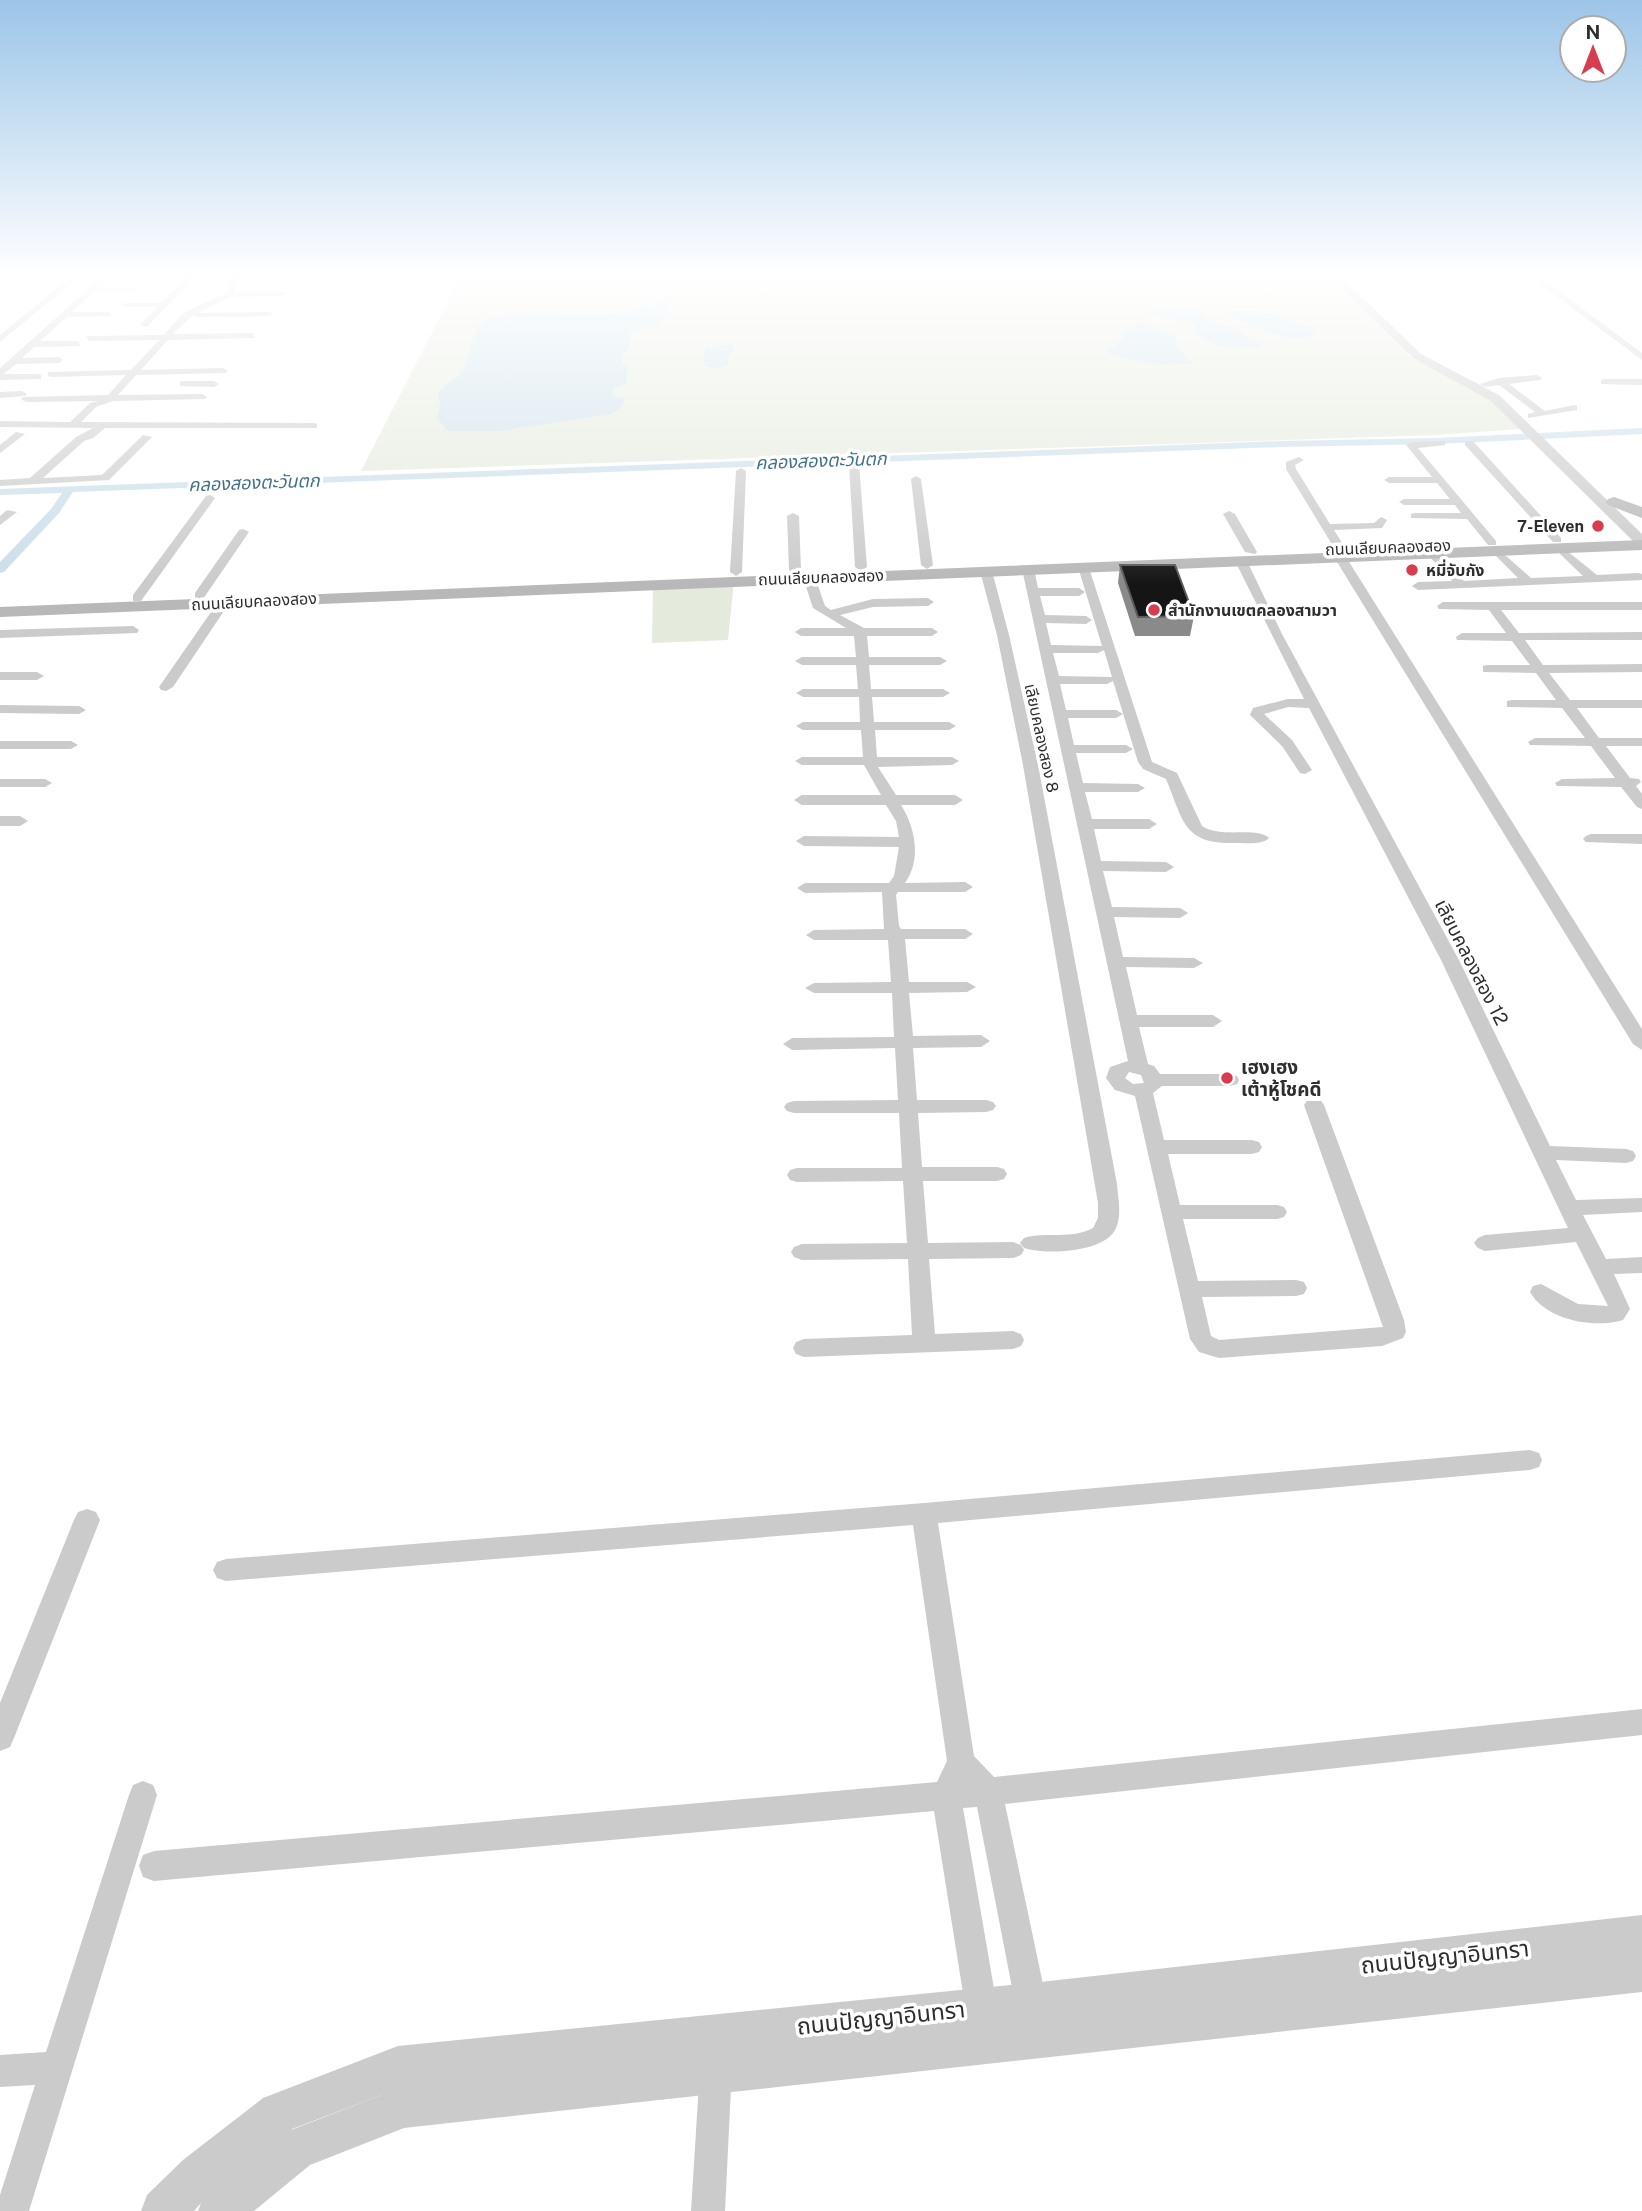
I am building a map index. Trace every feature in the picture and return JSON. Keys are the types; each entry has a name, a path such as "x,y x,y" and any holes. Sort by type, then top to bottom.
{"main road":[{"path":"1614,502 1642,513"},
{"name":"ถนนเลียบคลองสอง","path":"0,604 736,572 802,574 861,567 1494,547 1641,538"},
{"name":"ถนนเลียบคลองสอง","path":"1340,553 1433,554 1494,547"},
{"name":"ถนนเลียบคลองสอง","path":"0,612 802,574 1084,567 1246,556"}],"street":[{"path":"32,482 80,439 89,436 129,377"},
{"path":"1459,377 1487,391 1536,431 1614,502 1641,538"},
{"path":"1471,377 1500,393 1641,538"},
{"path":"1485,384 1537,378"},
{"path":"1499,381 1542,414 1574,408"},
{"path":"1604,382 1642,382"},
{"path":"174,384 214,384"},
{"path":"108,385 135,385"},
{"path":"0,395 109,404 202,397"},
{"path":"72,418 109,404"},
{"path":"16,413 30,413"},
{"path":"1536,431 1542,414"},
{"path":"0,424 72,418 96,424 314,426"},
{"path":"0,450 20,434"},
{"path":"0,483 105,478 148,437"},
{"path":"1441,443 1411,445 1494,547 1527,582"},
{"path":"1468,443 1594,579"},
{"path":"1299,460 1290,464 1291,469 1340,553 1642,1044"},
{"path":"854,464 861,567"},
{"path":"736,572 741,471"},
{"path":"916,479 927,565"},
{"path":"1389,480 1439,480"},
{"path":"136,598 210,498"},
{"path":"1404,502 1457,502"},
{"path":"0,523 11,512"},
{"name":"เลียบคลองสอง 12","path":"1229,514 1276,634 1450,960 1598,1267 1618,1302 1619,1309 1615,1314 1600,1315 1565,1310 1541,1292"},
{"path":"793,516 802,574 819,608 860,631"},
{"path":"1415,516 1469,516"},
{"path":"1326,527 1378,526 1381,520"},
{"path":"199,596 243,532"},
{"path":"1433,554 1461,584"},
{"path":"1084,567 1145,762 1148,766 1172,776 1195,829 1203,835 1217,838 1261,838"},
{"path":"1028,569 1139,1066"},
{"name":"เลียบคลองสอง 8","path":"919,1250 1022,1247 1086,1240 1104,1231 1109,1221 1096,1122 1055,913 1052,880 999,617 986,571"},
{"path":"1418,586 1638,577"},
{"path":"1033,592 1079,592"},
{"path":"828,614 873,603 928,602"},
{"path":"166,687 224,603"},
{"path":"1443,606 1642,606"},
{"path":"1627,606 1642,623"},
{"path":"1493,607 1642,804"},
{"path":"1039,619 1086,620"},
{"path":"29,633 38,620"},
{"path":"0,634 134,630"},
{"path":"860,631 871,766 904,821 908,842 902,876 888,895 888,910 894,933 900,988 924,1345"},
{"path":"802,632 932,632"},
{"path":"1462,637 1642,636"},
{"path":"1046,649 1098,649"},
{"path":"802,661 940,661"},
{"path":"1488,669 1642,668"},
{"path":"0,676 37,676"},
{"path":"1053,680 1107,680"},
{"path":"803,693 943,693"},
{"path":"1305,770 1287,743 1257,715 1258,711 1273,705 1315,704"},
{"path":"1512,704 1642,704"},
{"path":"0,709 79,709"},
{"path":"1060,714 1116,714"},
{"path":"803,726 949,726"},
{"path":"1535,742 1642,742"},
{"path":"0,745 71,745"},
{"path":"1068,749 1126,749"},
{"path":"802,761 952,761"},
{"path":"1562,783 1642,782"},
{"path":"0,783 44,783"},
{"path":"1077,787 1138,788"},
{"path":"802,800 955,800"},
{"path":"0,821 19,821"},
{"path":"1085,824 1149,824"},
{"path":"1591,839 1642,839"},
{"path":"804,841 908,842"},
{"path":"1094,866 1166,867"},
{"path":"805,888 965,887"},
{"path":"1105,912 1180,913"},
{"path":"814,935 965,934"},
{"path":"1116,962 1194,963"},
{"path":"814,988 967,987"},
{"path":"1129,1021 1213,1021"},
{"path":"792,1044 981,1041"},
{"path":"1230,1080 1149,1085 1130,1090 1120,1086 1115,1078 1117,1071 1126,1066 1139,1066 1147,1070 1149,1085 1157,1147 1200,1339 1207,1346 1219,1349 1382,1337 1395,1332 1393,1320 1314,1105"},
{"path":"794,1107 986,1106"},
{"path":"1157,1147 1252,1147"},
{"path":"1543,1153 1626,1156"},
{"path":"797,1175 996,1174"},
{"path":"1570,1208 1642,1205"},
{"path":"1172,1212 1276,1212"},
{"path":"1485,1243 1582,1234"},
{"path":"803,1252 919,1250"},
{"path":"1598,1267 1642,1265"},
{"path":"1189,1289 1296,1288"},
{"path":"804,1348 1013,1340"},
{"path":"226,1570 924,1514 1530,1460"},
{"path":"924,1514 961,1762 946,1796 986,2026"},
{"path":"0,1738 87,1520"},
{"path":"154,1866 946,1796 1642,1722"},
{"path":"961,1762 988,1791 1036,2021"},
{"path":"12,2211 143,1795"},
{"name":"ถนนปัญญาอินทรา","path":"1036,2021 1642,1936"},
{"name":"ถนนปัญญาอินทรา","path":"163,2211 198,2175 278,2113 398,2067 715,2054 1036,2021 1642,1972"},
{"path":"708,2211 715,2054"},
{"name":"ถนนปัญญาอินทรา","path":"220,2211 296,2149 404,2107 715,2054"},
{"path":"0,2071 58,2067"}],"shaded area":[{"path":"409,377 1451,377 1490,397 1520,429 1436,435 361,471"},
{"path":"734,580 728,640 652,643 653,584"}],"water":[{"path":"456,377 627,377 626,384 615,387 612,396 625,398 622,407 612,414 500,431 448,431 437,418 440,404 438,392"}],"building":[{"path":"1120,565 1175,565 1194,616 1138,617"}],"waterway":[{"name":"คลองสองตะวันตก","path":"0,492 1281,444 1436,441 1642,431"},
{"path":"0,569 55,511 69,491"}],"place":[{"name":"7-Eleven","path":"1598,526"},
{"name":"หมี่จับกัง","path":"1412,570"},
{"name":"สำนักงานเขตคลองสามวา","path":"1154,610"},
{"name":"เฮงเฮง เต้าหู้โชคดี","path":"1227,1078"}]}
